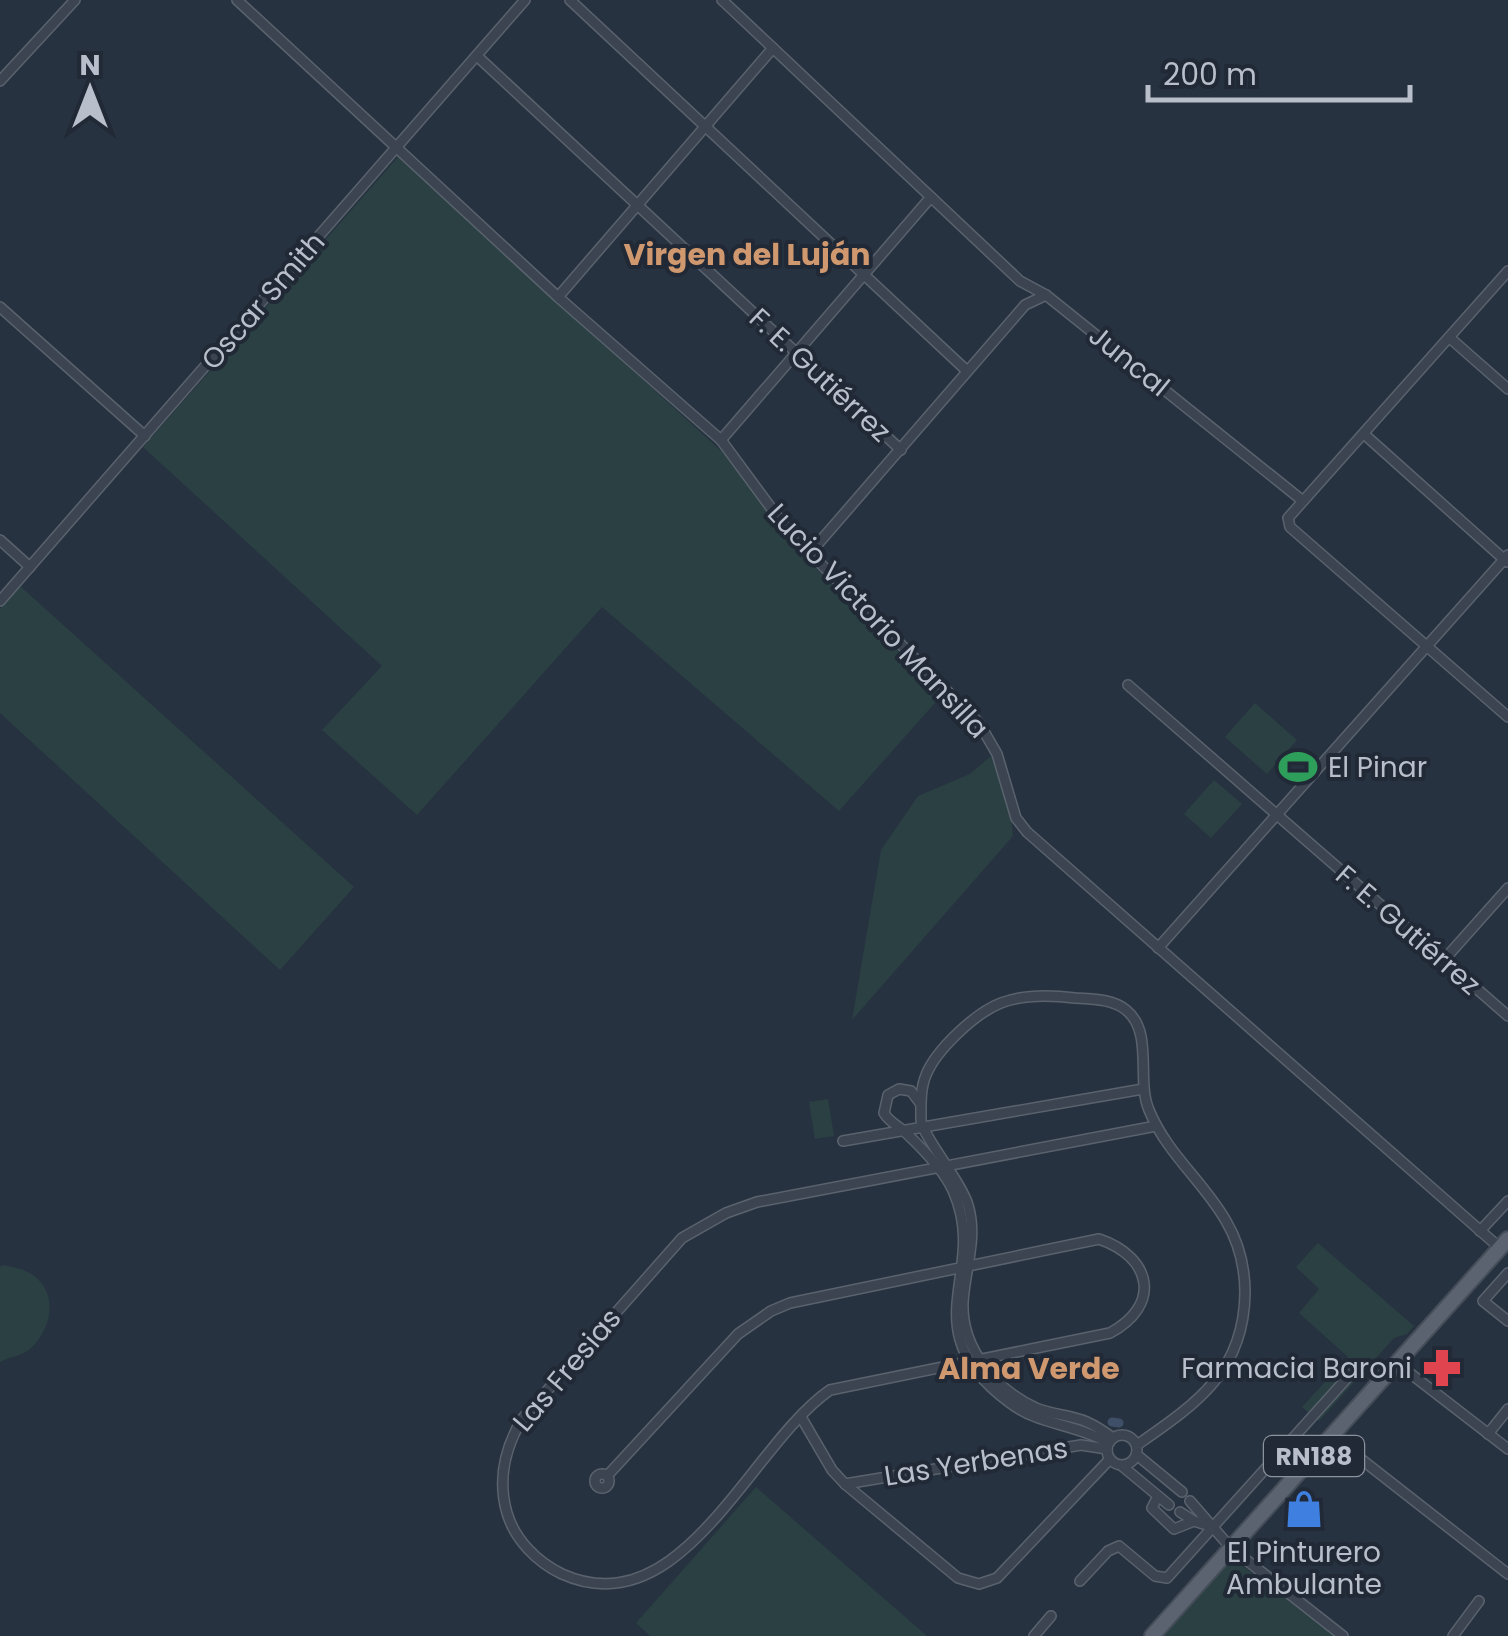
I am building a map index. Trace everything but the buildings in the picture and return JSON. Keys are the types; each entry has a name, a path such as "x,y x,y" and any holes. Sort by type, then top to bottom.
{"main road":[{"name":"RN188","path":"1152,1636 1504,1244"}],"street":[{"path":"0,82 75,0"},
{"name":"Lucio Victorio Mansilla","path":"237,0 558,297 721,440 788,531 979,723 997,754 1016,818 1027,832 1480,1231 1504,1244"},
{"name":"Oscar Smith","path":"0,601 525,0"},
{"path":"570,0 966,370"},
{"name":"Juncal","path":"722,0 1020,280 1046,296 1304,501"},
{"path":"558,297 773,48"},
{"name":"F. E. Gutiérrez","path":"476,56 900,450"},
{"path":"721,440 931,197"},
{"path":"1508,271 1288,518 1290,527 1508,716"},
{"path":"810,553 1025,305 1046,296"},
{"path":"0,306 146,436"},
{"path":"1450,338 1508,389"},
{"path":"1158,948 1507,560 1364,434"},
{"path":"0,540 30,567"},
{"name":"F. E. Gutiérrez","path":"1128,684 1508,1016"},
{"path":"1443,962 1508,888"},
{"path":"1122,1466 1133,1462 1137,1450 1214,1384 1238,1342 1244,1322 1242,1258 1227,1222 1175,1157 1156,1126 1143,1089 1140,1034 1134,1017 1122,1006 1102,1000 1031,996 1004,1002 972,1020 925,1076 921,1127 948,1164 969,1208 972,1230 954,1306 961,1344 1009,1403 1030,1416 1081,1428 1109,1447 1122,1466 1170,1505"},
{"path":"843,1141 900,1128 912,1124 921,1108 916,1094 905,1089 888,1095 884,1113 900,1128 935,1166 953,1190 959,1209 964,1266"},
{"path":"900,1128 1143,1089"},
{"name":"Las Fresias","path":"964,1266 1099,1239 1130,1254 1142,1273 1145,1291 1140,1308 1128,1323 1110,1333 830,1390 801,1417 680,1555 630,1582 580,1582 557,1572 532,1553 515,1532 502,1486 505,1456 522,1419 682,1238 726,1213 757,1202 1156,1126"},
{"path":"1480,1231 1508,1201"},
{"path":"606,1476 738,1334 771,1311 790,1303 964,1266"},
{"path":"1508,1273 1483,1301 1508,1321"},
{"path":"1080,1581 1108,1551 1122,1546 1155,1576 1167,1578 1355,1370 1342,1363"},
{"path":"1398,1364 1508,1449"},
{"path":"1310,1398 1321,1407"},
{"path":"1488,1434 1508,1409"},
{"path":"801,1417 844,1484 958,1578 978,1584 997,1578 1109,1447 1127,1435 1137,1450 1182,1492"},
{"name":"Las Yerbenas","path":"844,1484 1080,1444 1109,1447"},
{"path":"1352,1452 1506,1568"},
{"path":"1158,1496 1152,1508 1174,1529 1194,1521"},
{"path":"1190,1500 1231,1548 1342,1636"},
{"path":"1180,1512 1213,1527"},
{"path":"1453,1636 1479,1601"},
{"path":"1034,1636 1052,1616"}],"green space":[{"path":"398,157 729,458 788,541 942,695 839,811 602,607 417,815 322,730 382,666 143,447"},
{"path":"20,586 354,887 280,970 0,713 0,609"},
{"path":"1255,703 1297,740 1267,774 1225,737"},
{"path":"991,756 1011,814 1013,836 852,1020 881,850 918,796 970,774"},
{"path":"1214,780 1242,804 1211,838 1184,814"},
{"path":"828,1099 834,1136 815,1139 809,1102"},
{"path":"1318,1243 1414,1326 1407,1334 1394,1338 1319,1421 1302,1407 1348,1357 1299,1313 1319,1289 1296,1267"},
{"path":"0,1267 26,1271 41,1283 47,1292 49,1312 37,1342 22,1354 0,1362"},
{"path":"756,1487 927,1636 650,1636 636,1623"},
{"path":"1232,1558 1335,1636 1160,1636"}],"waterway":[{"path":"1112,1422 1119,1423"}],"place":[{"name":"El Pinar","path":"1298,767"},
{"name":"Farmacia Baroni","path":"1442,1368"},
{"name":"El Pinturero Ambulante","path":"1304,1509"}],"district":[{"name":"Virgen del Luján","path":"747,254"},
{"name":"Alma Verde","path":"1029,1368"}]}
